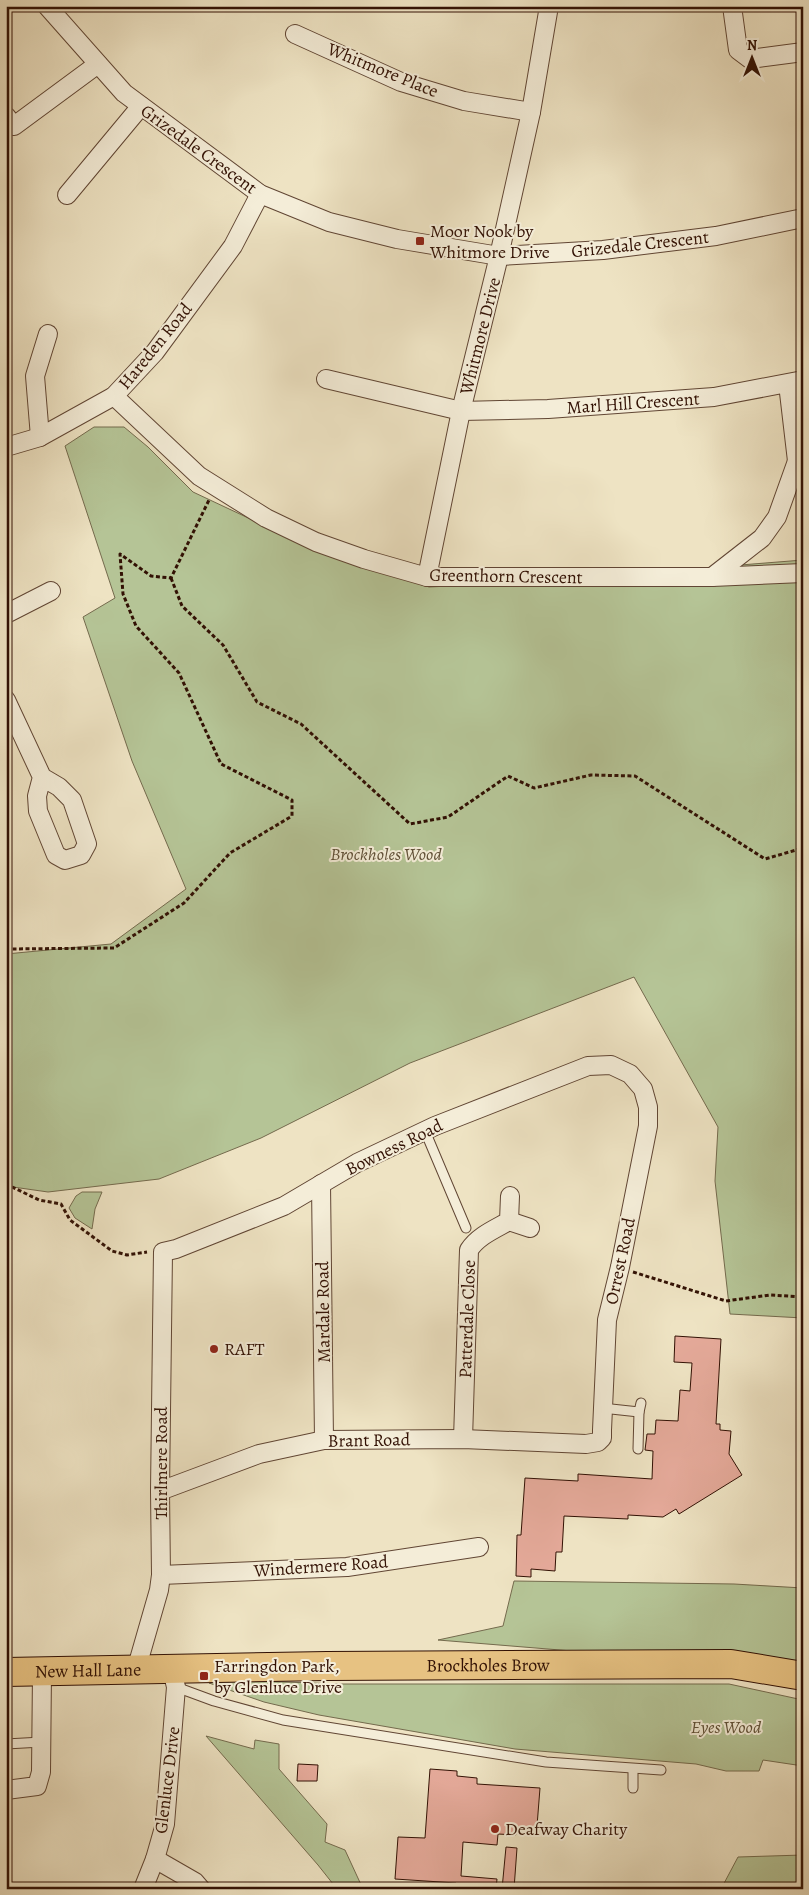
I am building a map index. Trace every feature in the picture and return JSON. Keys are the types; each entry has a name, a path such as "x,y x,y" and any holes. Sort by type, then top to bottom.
{"highway":[{"name":"Brockholes Brow","path":"174,1678 355,1666 731,1664 803,1676"},
{"name":"New Hall Lane","path":"6,1672 136,1670 174,1678"}],"street":[{"name":"Grizedale Crescent","path":"47,6 124,93 141,106 260,194 330,222 397,239 499,256 603,250 678,241 716,236 803,218"},
{"name":"Whitmore Drive","path":"427,577 461,411 499,256 531,112 549,6"},
{"path":"732,6 738,50 750,59 803,52"},
{"name":"Whitmore Place","path":"295,34 401,82 464,101 531,112"},
{"path":"6,116 14,126 98,64"},
{"path":"67,195 141,106"},
{"name":"Hareden Road","path":"6,446 40,436 114,396 155,352 233,246 260,194"},
{"path":"40,436 35,376 48,334"},
{"name":"Marl Hill Crescent","path":"326,379 461,411 548,409 714,397 795,382"},
{"path":"712,577 762,538 777,517 800,466 795,382"},
{"name":"Greenthorn Crescent","path":"114,396 199,476 266,518 316,542 364,559 427,577 712,577 803,573"},
{"path":"6,614 51,592"},
{"path":"6,700 42,777"},
{"name":"Bowness Road","path":"162,1252 176,1249 284,1206 357,1163 425,1131 588,1066 611,1065 630,1074"},
{"name":"Orrest Road","path":"586,1444 598,1442 602,1438 607,1320 620,1268 648,1126 648,1107 643,1089 630,1074"},
{"name":"Mardale Road","path":"321,1184 324,1440"},
{"path":"510,1196 509,1221 530,1228"},
{"name":"Patterdale Close","path":"463,1439 469,1250 474,1243 509,1221"},
{"name":"Thirlmere Road","path":"136,1670 159,1590 161,1575 162,1252"},
{"name":"Brant Road","path":"160,1491 252,1457 324,1440 463,1439 586,1444"},
{"name":"Windermere Road","path":"161,1575 347,1568 479,1546"},
{"path":"6,1790 37,1786 41,1772 42,1672"},
{"name":"Glenluce Drive","path":"143,1889 165,1824 174,1678"},
{"path":"155,1858 195,1882 201,1889"}],"lane":[{"path":"425,1131 466,1228"},
{"path":"602,1408 640,1408 638,1449"},
{"path":"174,1678 214,1701 283,1720 546,1762 661,1770"},
{"path":"6,1744 42,1742"},
{"path":"633,1769 633,1788"}],"path":[{"path":"215,487 171,578 182,606 223,645 257,702 301,724 410,824 448,817 508,776 534,788 591,775 635,776 765,859 803,848"},
{"path":"6,949 114,948 184,903 230,853 292,816 292,800 221,764 179,673 136,626 123,594 120,554 152,576 171,578"},
{"path":"6,1184 40,1200 61,1204 70,1220 112,1251 128,1255 162,1252"},
{"path":"620,1268 726,1301 770,1295 803,1297"}],"green space":[{"name":"Brockholes Wood","path":"94,427 124,427 148,447 193,492 310,547 429,587 528,582 803,560 803,1318 730,1314 715,1181 718,1127 634,977 410,1063 261,1138 159,1179 48,1192 6,1186 6,954 111,944 186,889 132,761 83,617 115,598 65,446"},
{"path":"82,1192 102,1192 95,1209 92,1229 75,1218 69,1208 76,1196"},
{"path":"514,1581 734,1584 803,1588 803,1678 731,1664 438,1640 503,1626"},
{"name":"Eyes Wood","path":"226,1680 341,1684 729,1684 803,1700 803,1766 763,1760 759,1771 726,1771 696,1764 515,1749 319,1715 264,1702 209,1683"},
{"path":"206,1736 254,1749 255,1740 279,1744 279,1769 327,1824 325,1842 345,1850 363,1889 337,1889"},
{"path":"803,1855 803,1889 721,1889 738,1857"}],"building":[{"path":"675,1336 721,1339 716,1424 720,1424 720,1430 731,1431 729,1454 742,1475 679,1514 676,1509 663,1517 628,1515 628,1519 564,1516 562,1552 556,1552 555,1571 531,1569 531,1577 516,1576 517,1535 521,1535 525,1478 578,1481 578,1474 652,1479 653,1451 645,1450 647,1434 655,1434 656,1420 678,1421 680,1390 690,1391 692,1363 674,1362"},
{"path":"298,1764 318,1765 317,1781 297,1781"},
{"name":"Deafway Charity","path":"430,1769 457,1771 457,1776 477,1778 477,1784 540,1788 537,1826 534,1826 534,1831 517,1830 516,1835 498,1834 497,1845 463,1842 461,1876 497,1879 496,1889 456,1889 456,1883 395,1879 398,1837 425,1838"},
{"path":"506,1847 517,1848 514,1889 502,1889"}],"place":[{"name":"Moor Nook by Whitmore Drive","path":"420,241"},
{"name":"RAFT","path":"214,1349"},
{"name":"Farringdon Park, by Glenluce Drive","path":"204,1676"},
{"name":"Deafway Charity","path":"495,1829"}]}
